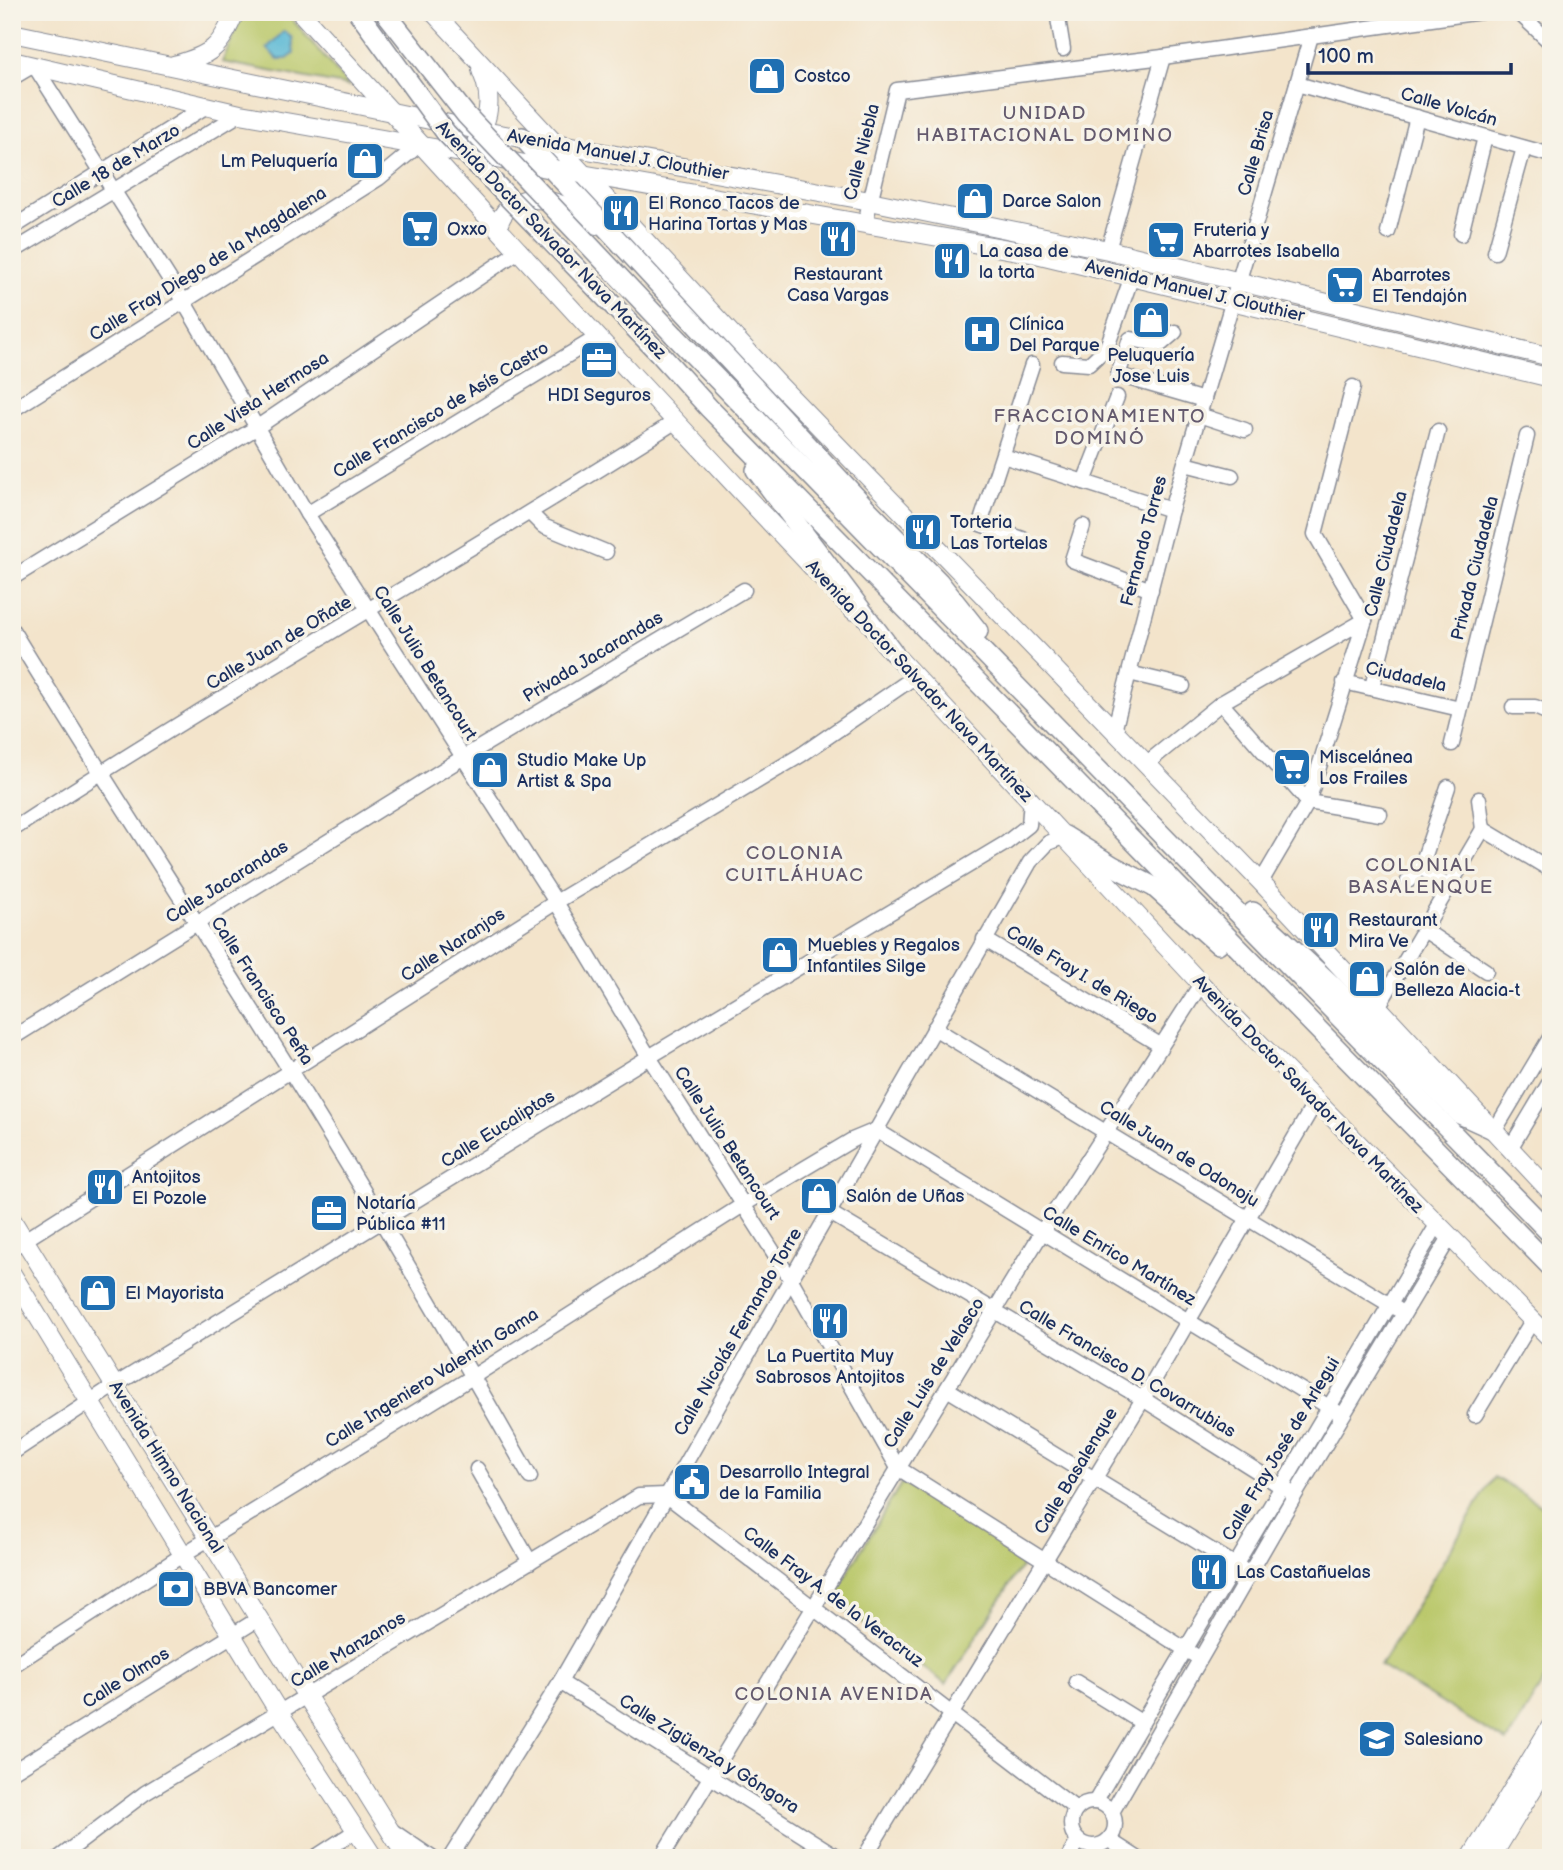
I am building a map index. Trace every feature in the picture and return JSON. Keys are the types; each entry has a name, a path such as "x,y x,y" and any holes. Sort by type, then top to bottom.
{"highway":[{"name":"Avenida Doctor Salvador Nava Martínez","path":"358,12 446,133 709,408 1551,1267"},
{"name":"Avenida Doctor Salvador Nava Martínez","path":"385,12 466,115 674,335 1551,1234"},
{"path":"522,137 868,510 939,582 1049,720"},
{"path":"709,408 893,652"},
{"path":"1065,835 1113,866 1154,887 1230,954 1290,1001"},
{"path":"1194,867 1282,936 1460,1114 1495,1130"}],"main road":[{"name":"Avenida Doctor Salvador Nava Martínez","path":"300,12 520,250 673,423 916,676 1201,984 1551,1339"},
{"path":"433,12 915,528 1261,882 1551,1192"},
{"path":"171,66 203,57 216,48 226,34 234,14"},
{"name":"Avenida Manuel J. Clouthier","path":"12,33 483,131 870,201 1108,250 1551,357"},
{"path":"34,65 45,40"},
{"name":"Avenida Manuel J. Clouthier","path":"12,61 240,114 1036,254 1551,378"},
{"path":"469,155 483,131 491,99 477,61"},
{"path":"498,226 503,212 516,201 533,199 560,203 583,214 623,247"},
{"path":"779,384 786,422"},
{"path":"868,510 915,528"},
{"name":"Avenida Himno Nacional","path":"12,1220 18,1243 115,1385 407,1858"},
{"name":"Avenida Himno Nacional","path":"12,1274 280,1714 374,1858"},
{"path":"1490,1858 1551,1726"},
{"path":"1471,1858 1520,1793 1551,1759"}],"street":[{"path":"1108,250 1163,57 1480,12"},
{"path":"1518,12 1551,43"},
{"path":"1062,13 1063,49"},
{"name":"Calle Brisa","path":"1239,281 1311,36"},
{"name":"Calle Niebla","path":"865,223 897,90 1163,57"},
{"path":"12,78 34,65"},
{"name":"Calle Julio Betancourt","path":"34,65 184,302 307,514 556,902 649,1057 790,1278 898,1468"},
{"name":"Calle Volcán","path":"1297,84 1551,155"},
{"name":"Calle 18 de Marzo","path":"12,228 205,107"},
{"name":"Calle 18 de Marzo","path":"12,252 240,114"},
{"path":"1388,232 1417,117"},
{"path":"1461,234 1485,136"},
{"name":"Calle Fray Diego de la Magdalena","path":"12,410 379,178 420,144"},
{"path":"1495,252 1524,148"},
{"name":"Calle Vista Hermosa","path":"12,578 258,426 520,250"},
{"path":"1062,362 1089,365 1107,347 1132,276"},
{"name":"Fernando Torres","path":"1114,731 1171,510 1239,281"},
{"path":"1175,332 1161,344 1130,339 1118,374 1204,400"},
{"name":"Calle Francisco de Asís Castro","path":"307,514 596,338"},
{"path":"1023,539 980,524 1032,365"},
{"path":"1261,882 1308,802 1365,620 1315,534 1353,387"},
{"path":"1084,482 1117,397"},
{"path":"1199,415 1245,430"},
{"name":"Calle Juan de Oñate","path":"12,830 99,773 531,514 673,423"},
{"name":"Calle Ciudadela","path":"1372,687 1438,431"},
{"name":"Privada Ciudadela","path":"1451,744 1527,436"},
{"path":"1003,456 1171,510"},
{"path":"1185,464 1232,476"},
{"path":"531,514 543,526 606,552"},
{"path":"1083,526 1072,559 1151,590"},
{"name":"Privada Jacarandas","path":"462,758 744,590"},
{"path":"1146,764 1221,703 1365,620"},
{"name":"Calle Francisco Peña","path":"12,630 99,773 291,1072 383,1222 530,1477"},
{"path":"1129,673 1183,686"},
{"name":"Calle Naranjos","path":"18,1243 556,902 801,755 916,676"},
{"name":"Ciudadela","path":"1344,682 1460,709"},
{"path":"1221,703 1308,802 1380,814"},
{"path":"1513,707 1535,707 1551,714"},
{"name":"Calle Jacarandas","path":"12,1038 462,758"},
{"path":"1408,881 1421,867 1448,787"},
{"name":"Calle Eucaliptos","path":"12,1453 115,1385 649,1057 1006,843 1029,825 1032,818 1031,799"},
{"path":"1378,1007 1483,829 1479,799"},
{"path":"1483,829 1551,870"},
{"name":"Calle Nicolás Fernando Torre","path":"450,1858 560,1682 1030,862 1048,843 1065,835"},
{"path":"1006,843 1023,848 1030,862"},
{"path":"1421,867 1448,888"},
{"path":"1424,930 1486,971"},
{"name":"Calle Fray I. de Riego","path":"984,939 1160,1045"},
{"name":"Calle Luis de Velasco","path":"661,1858 1042,1232 1201,984"},
{"name":"Calle Juan de Odonoju","path":"934,1028 1404,1314"},
{"path":"1495,1130 1551,1036"},
{"path":"1511,1147 1551,1080"},
{"name":"Calle Basalenque","path":"864,1858 1143,1399 1316,1101"},
{"name":"Calle Ingeniero Valentín Gama","path":"12,1666 184,1554 474,1376 743,1205 852,1140 876,1130"},
{"name":"Calle Enrico Martínez","path":"876,1130 1342,1415"},
{"name":"Calle Francisco D. Covarrubias","path":"830,1213 1143,1399 1295,1495"},
{"name":"Calle Fray José de Arlegui","path":"1095,1802 1389,1304 1443,1231"},
{"name":"Calle Fray José de Arlegui","path":"1112,1811 1199,1658 1404,1314 1443,1231"},
{"path":"1475,1415 1532,1321"},
{"path":"947,1389 1250,1574"},
{"path":"898,1468 1199,1658"},
{"path":"477,1469 530,1562"},
{"name":"Calle Manzanos","path":"59,1858 145,1793 639,1496 666,1495"},
{"name":"Calle Fray A. de la Veracruz","path":"666,1495 1076,1809"},
{"name":"Calle Olmos","path":"12,1772 260,1618"},
{"name":"Calle Zigüenza y Góngora","path":"560,1682 839,1858"},
{"path":"1076,1682 1141,1722"},
{"path":"1068,1858 1084,1848 1110,1840 1116,1826 1112,1811 1095,1802 1076,1809 1071,1829 1084,1848"},
{"path":"387,1827 432,1858"},
{"path":"314,1858 356,1830"},
{"path":"1110,1840 1137,1858"}],"green space":[{"path":"243,12 286,12 349,86 222,62"},
{"path":"1494,1477 1551,1511 1551,1669 1507,1742 1380,1666"},
{"path":"902,1482 1026,1559 946,1684 831,1600"}],"water":[{"path":"284,31 292,38 294,54 287,59 277,59 267,48"}],"place":[{"name":"Costco","path":"767,76"},
{"name":"Lm Peluquería","path":"365,161"},
{"name":"Darce Salon","path":"975,201"},
{"name":"El Ronco Tacos de Harina Tortas y Mas","path":"621,213"},
{"name":"Oxxo","path":"420,229"},
{"name":"Restaurant Casa Vargas","path":"838,239"},
{"name":"Fruteria y Abarrotes Isabella","path":"1166,240"},
{"name":"La casa de la torta","path":"952,261"},
{"name":"Abarrotes El Tendajón","path":"1345,285"},
{"name":"Peluquería Jose Luis","path":"1151,320"},
{"name":"Clínica Del Parque","path":"982,334"},
{"name":"HDI Seguros","path":"599,360"},
{"name":"Torteria Las Tortelas","path":"923,532"},
{"name":"Miscelánea Los Frailes","path":"1292,767"},
{"name":"Studio Make Up Artist & Spa","path":"490,770"},
{"name":"Restaurant Mira Ve","path":"1321,930"},
{"name":"Muebles y Regalos Infantiles Silge","path":"780,955"},
{"name":"Salón de Belleza Alacia-t","path":"1367,979"},
{"name":"Antojitos El Pozole","path":"105,1187"},
{"name":"Salón de Uñas","path":"819,1196"},
{"name":"Notaría Pública #11","path":"329,1213"},
{"name":"El Mayorista","path":"98,1293"},
{"name":"La Puertita Muy Sabrosos Antojitos","path":"830,1321"},
{"name":"Desarrollo Integral de la Familia","path":"692,1482"},
{"name":"Las Castañuelas","path":"1209,1572"},
{"name":"BBVA Bancomer","path":"176,1589"},
{"name":"Salesiano","path":"1377,1739"}],"district":[{"name":"UNIDAD HABITACIONAL DOMINO","path":"1045,124"},
{"name":"FRACCIONAMIENTO DOMINÓ","path":"1100,427"},
{"name":"COLONIA CUITLÁHUAC","path":"795,864"},
{"name":"COLONIAL BASALENQUE","path":"1421,876"},
{"name":"COLONIA AVENIDA","path":"834,1694"}]}
